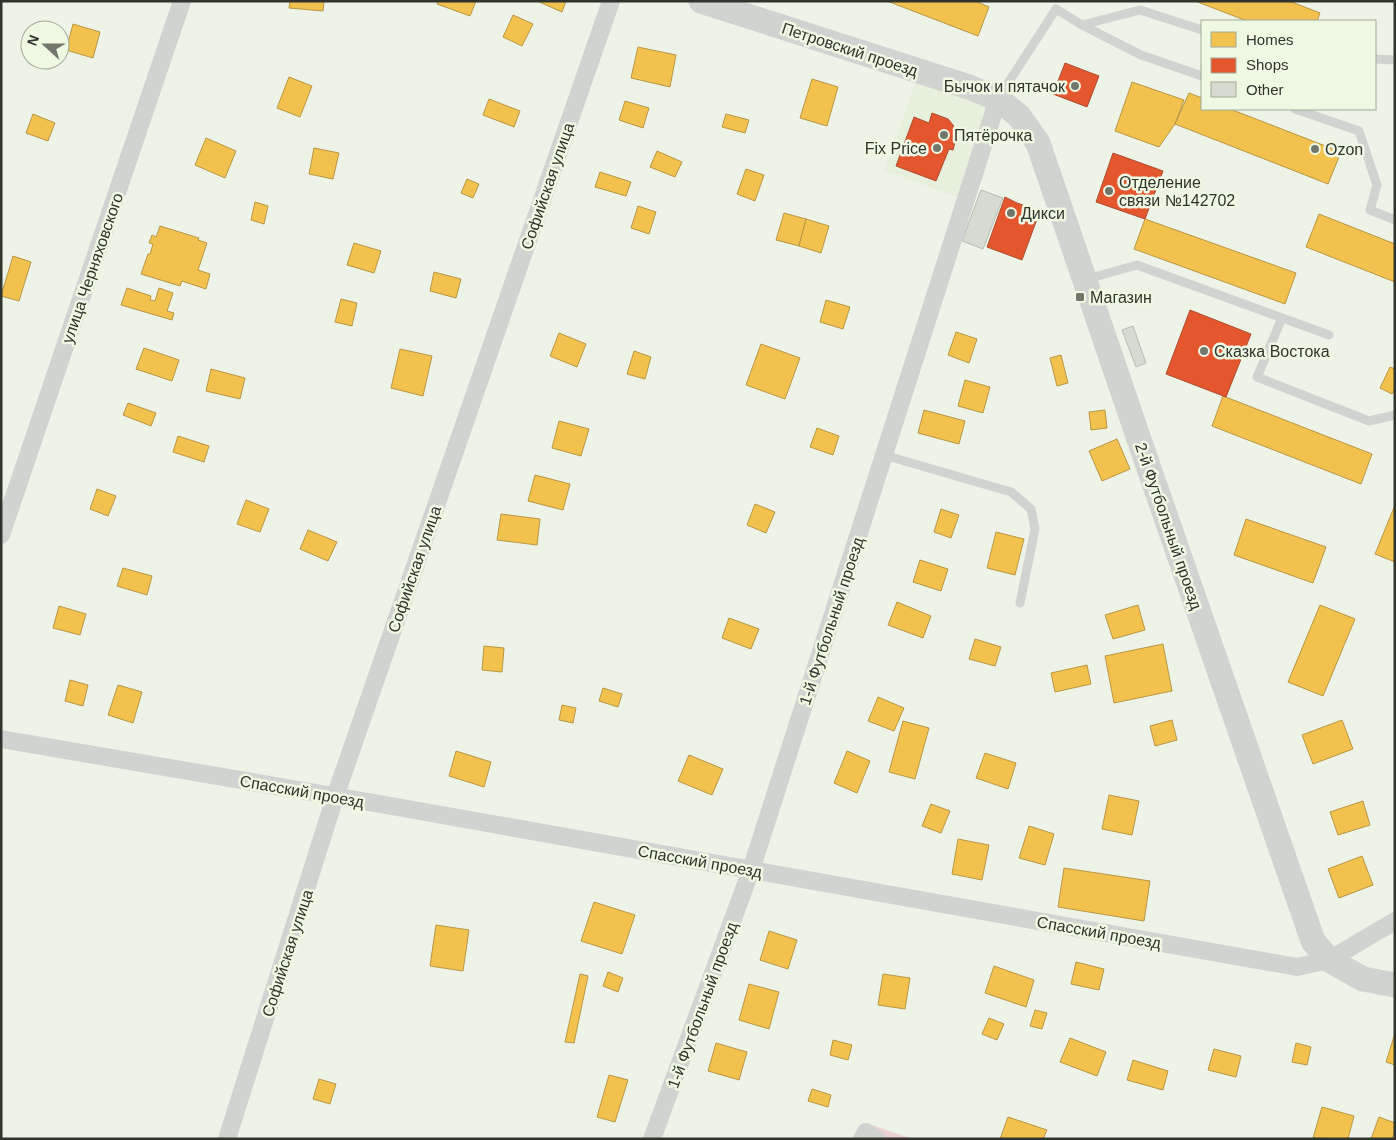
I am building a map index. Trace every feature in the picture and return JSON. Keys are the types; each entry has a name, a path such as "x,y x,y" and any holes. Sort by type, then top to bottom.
{"street":[{"name":"улица Черняховского","path":"1,535 182,1"},
{"name":"Софийская улица","path":"227,1139 336,797 610,1"},
{"name":"Петровский проезд","path":"701,1 969,87 998,99"},
{"name":"2-й Футбольный проезд","path":"998,99 1020,116 1038,143 1313,941 1329,960"},
{"name":"1-й Футбольный проезд","path":"652,1139 751,870 998,99"},
{"name":"Спасский проезд","path":"1,739 1297,967 1329,960 1395,921"},
{"path":"1329,960 1363,979 1395,985"},
{"path":"862,1139 866,1132 877,1139"}],"lane":[{"path":"998,99 1056,5 1082,24 1141,55 1201,76"},
{"path":"1082,24 1140,10 1201,30"},
{"path":"1376,60 1395,60"},
{"path":"1298,110 1360,131 1377,185 1370,210 1395,220"},
{"path":"1084,280 1137,265 1329,335"},
{"path":"1282,318 1257,377 1370,421 1395,415"},
{"path":"884,455 1011,492 1031,509 1035,528 1020,603"}],"shaded area":[{"path":"916,82 991,105 961,198 884,171"},
{"path":"866,1123 913,1139 859,1139"}],"building: Homes":[{"path":"290,1 324,1 323,11 289,8"},
{"path":"438,1 476,1 470,16 437,4"},
{"path":"537,1 566,1 562,12"},
{"path":"887,1 975,1 989,7 978,36"},
{"path":"1195,1 1289,1 1320,13 1317,20 1244,20"},
{"path":"513,15 533,24 522,46 503,37"},
{"path":"73,24 100,32 93,58 70,51 70,35"},
{"path":"638,47 676,55 670,87 631,78"},
{"path":"289,77 312,86 300,117 277,108"},
{"path":"812,79 838,87 827,126 800,118"},
{"path":"1132,82 1184,100 1175,124 1159,147 1115,131"},
{"path":"1189,93 1201,98 1201,110 1233,110 1341,152 1328,184 1175,124"},
{"path":"489,99 520,111 514,127 483,115"},
{"path":"625,101 649,108 643,128 619,120"},
{"path":"33,114 55,123 48,141 26,133"},
{"path":"726,114 749,120 745,133 722,127"},
{"path":"206,138 236,151 225,178 195,165"},
{"path":"314,148 339,153 333,179 309,174"},
{"path":"657,151 682,162 675,177 650,167"},
{"path":"746,169 764,175 755,201 737,194"},
{"path":"600,172 631,182 626,196 595,187"},
{"path":"467,179 479,184 473,198 461,193"},
{"path":"255,202 268,206 264,224 251,220"},
{"path":"638,206 656,212 649,234 631,228"},
{"path":"784,213 806,219 799,246 776,240"},
{"path":"1319,214 1395,244 1395,282 1306,247"},
{"path":"806,219 829,226 821,253 799,246"},
{"path":"1145,219 1296,273 1285,304 1134,249"},
{"path":"160,226 199,238 198,240 207,243 198,270 210,274 206,289 182,281 180,286 141,274 153,244 149,243 152,235 156,237"},
{"path":"354,243 381,251 374,273 347,265"},
{"path":"13,256 31,262 19,301 1,296"},
{"path":"434,272 461,279 456,298 430,291"},
{"path":"127,288 151,296 150,300 155,301 159,288 173,293 167,311 174,313 172,320 121,305"},
{"path":"341,299 357,303 352,326 335,322"},
{"path":"826,300 850,307 843,329 820,322"},
{"path":"956,332 977,339 969,363 948,355"},
{"path":"559,333 586,344 577,367 550,356"},
{"path":"761,344 800,358 785,399 746,385"},
{"path":"144,348 179,360 172,381 136,369"},
{"path":"400,349 432,356 423,396 391,388"},
{"path":"634,351 651,357 645,379 627,374"},
{"path":"1061,355 1068,383 1057,386 1050,358"},
{"path":"1390,367 1395,369 1395,389 1392,394 1380,388"},
{"path":"211,369 245,378 240,399 206,391"},
{"path":"965,380 990,387 983,413 958,406"},
{"path":"1223,396 1372,454 1361,484 1212,426"},
{"path":"128,403 156,413 151,426 123,415"},
{"path":"924,410 965,421 959,444 918,433"},
{"path":"1105,410 1107,428 1091,430 1089,412"},
{"path":"559,421 589,429 581,456 552,448"},
{"path":"817,428 839,436 833,455 810,447"},
{"path":"178,436 209,446 204,462 173,452"},
{"path":"1117,439 1130,469 1102,481 1089,451"},
{"path":"535,475 570,484 563,510 528,501"},
{"path":"97,489 116,496 108,516 90,509"},
{"path":"246,500 269,509 260,532 237,524"},
{"path":"755,504 775,512 766,533 747,525"},
{"path":"1395,505 1395,562 1375,554"},
{"path":"941,509 959,515 951,538 934,532"},
{"path":"501,514 540,519 537,545 497,540"},
{"path":"1246,519 1326,547 1313,583 1234,555"},
{"path":"308,530 337,542 328,561 300,549"},
{"path":"996,532 1024,539 1015,575 987,568"},
{"path":"920,560 948,569 941,591 913,582"},
{"path":"123,568 152,576 147,595 117,586"},
{"path":"897,602 931,616 923,638 888,625"},
{"path":"1138,605 1145,630 1113,639 1105,615"},
{"path":"1320,605 1355,619 1323,696 1288,682"},
{"path":"59,606 86,614 80,635 53,628"},
{"path":"729,618 759,629 751,649 722,638"},
{"path":"975,639 1001,647 995,666 969,659"},
{"path":"1163,644 1172,691 1114,703 1105,656"},
{"path":"484,646 504,648 502,672 482,670"},
{"path":"1087,665 1091,684 1055,692 1051,673"},
{"path":"70,680 88,685 83,706 65,701"},
{"path":"118,685 142,692 133,723 108,715"},
{"path":"603,688 622,694 618,707 599,701"},
{"path":"878,697 904,708 894,731 868,721"},
{"path":"562,705 576,708 573,723 559,720"},
{"path":"1172,720 1177,740 1155,746 1150,726"},
{"path":"1342,720 1353,749 1313,764 1302,735"},
{"path":"903,721 929,728 915,779 889,772"},
{"path":"456,751 491,762 484,787 449,776"},
{"path":"847,751 870,761 857,793 834,783"},
{"path":"985,753 1016,763 1008,789 976,778"},
{"path":"689,755 723,769 712,795 678,781"},
{"path":"1109,795 1139,801 1132,835 1102,829"},
{"path":"1363,801 1370,825 1338,835 1330,812"},
{"path":"931,804 950,811 941,833 922,826"},
{"path":"1029,826 1054,834 1045,865 1019,858"},
{"path":"958,839 989,845 982,880 952,874"},
{"path":"1362,856 1373,885 1339,898 1328,869"},
{"path":"1064,868 1150,881 1144,921 1058,907"},
{"path":"594,902 635,915 622,954 581,941"},
{"path":"436,925 469,930 463,971 430,966"},
{"path":"769,931 797,940 788,969 760,960"},
{"path":"1076,962 1104,969 1099,990 1071,984"},
{"path":"994,966 1034,980 1026,1007 985,993"},
{"path":"608,972 623,978 618,992 603,986"},
{"path":"580,974 588,976 574,1043 565,1042"},
{"path":"883,974 910,978 905,1009 878,1005"},
{"path":"749,984 779,992 769,1029 739,1020"},
{"path":"1035,1010 1047,1013 1042,1029 1030,1026"},
{"path":"989,1018 1004,1024 997,1040 982,1034"},
{"path":"1395,1033 1395,1065 1386,1062"},
{"path":"1070,1038 1106,1052 1097,1076 1060,1062"},
{"path":"833,1040 852,1045 848,1060 830,1055"},
{"path":"716,1043 747,1052 739,1080 708,1071"},
{"path":"1296,1043 1311,1047 1307,1065 1292,1062"},
{"path":"1214,1049 1241,1056 1236,1077 1208,1070"},
{"path":"1133,1060 1168,1071 1163,1090 1127,1080"},
{"path":"609,1075 628,1080 615,1122 597,1117"},
{"path":"319,1079 336,1084 330,1104 313,1099"},
{"path":"812,1089 831,1095 828,1107 808,1101"},
{"path":"1322,1107 1354,1116 1348,1139 1313,1138"},
{"path":"1008,1117 1047,1130 1043,1139 1000,1139"},
{"path":"1379,1117 1395,1123 1392,1139 1371,1139"}],"building: Shops":[{"path":"1065,63 1099,76 1087,107 1053,94"},
{"path":"932,113 948,119 957,134 953,150 949,149 936,181 896,166 914,117 929,123"},
{"path":"1113,153 1163,171 1145,219 1096,202"},
{"path":"1005,197 1040,211 1022,260 987,247"},
{"path":"1190,310 1251,334 1226,397 1166,374"}],"building: Other":[{"path":"981,190 1003,198 983,249 962,241"},
{"path":"1133,326 1146,363 1136,367 1122,330"}],"place":[{"name":"Бычок и пятачок","path":"1075,86"},
{"name":"Пятёрочка","path":"944,135"},
{"name":"Fix Price","path":"937,148"},
{"name":"Ozon","path":"1315,149"},
{"name":"Отделение связи №142702","path":"1109,191"},
{"name":"Дикси","path":"1011,213"},
{"name":"Магазин","path":"1080,297"},
{"name":"Сказка Востока","path":"1204,351"}]}
